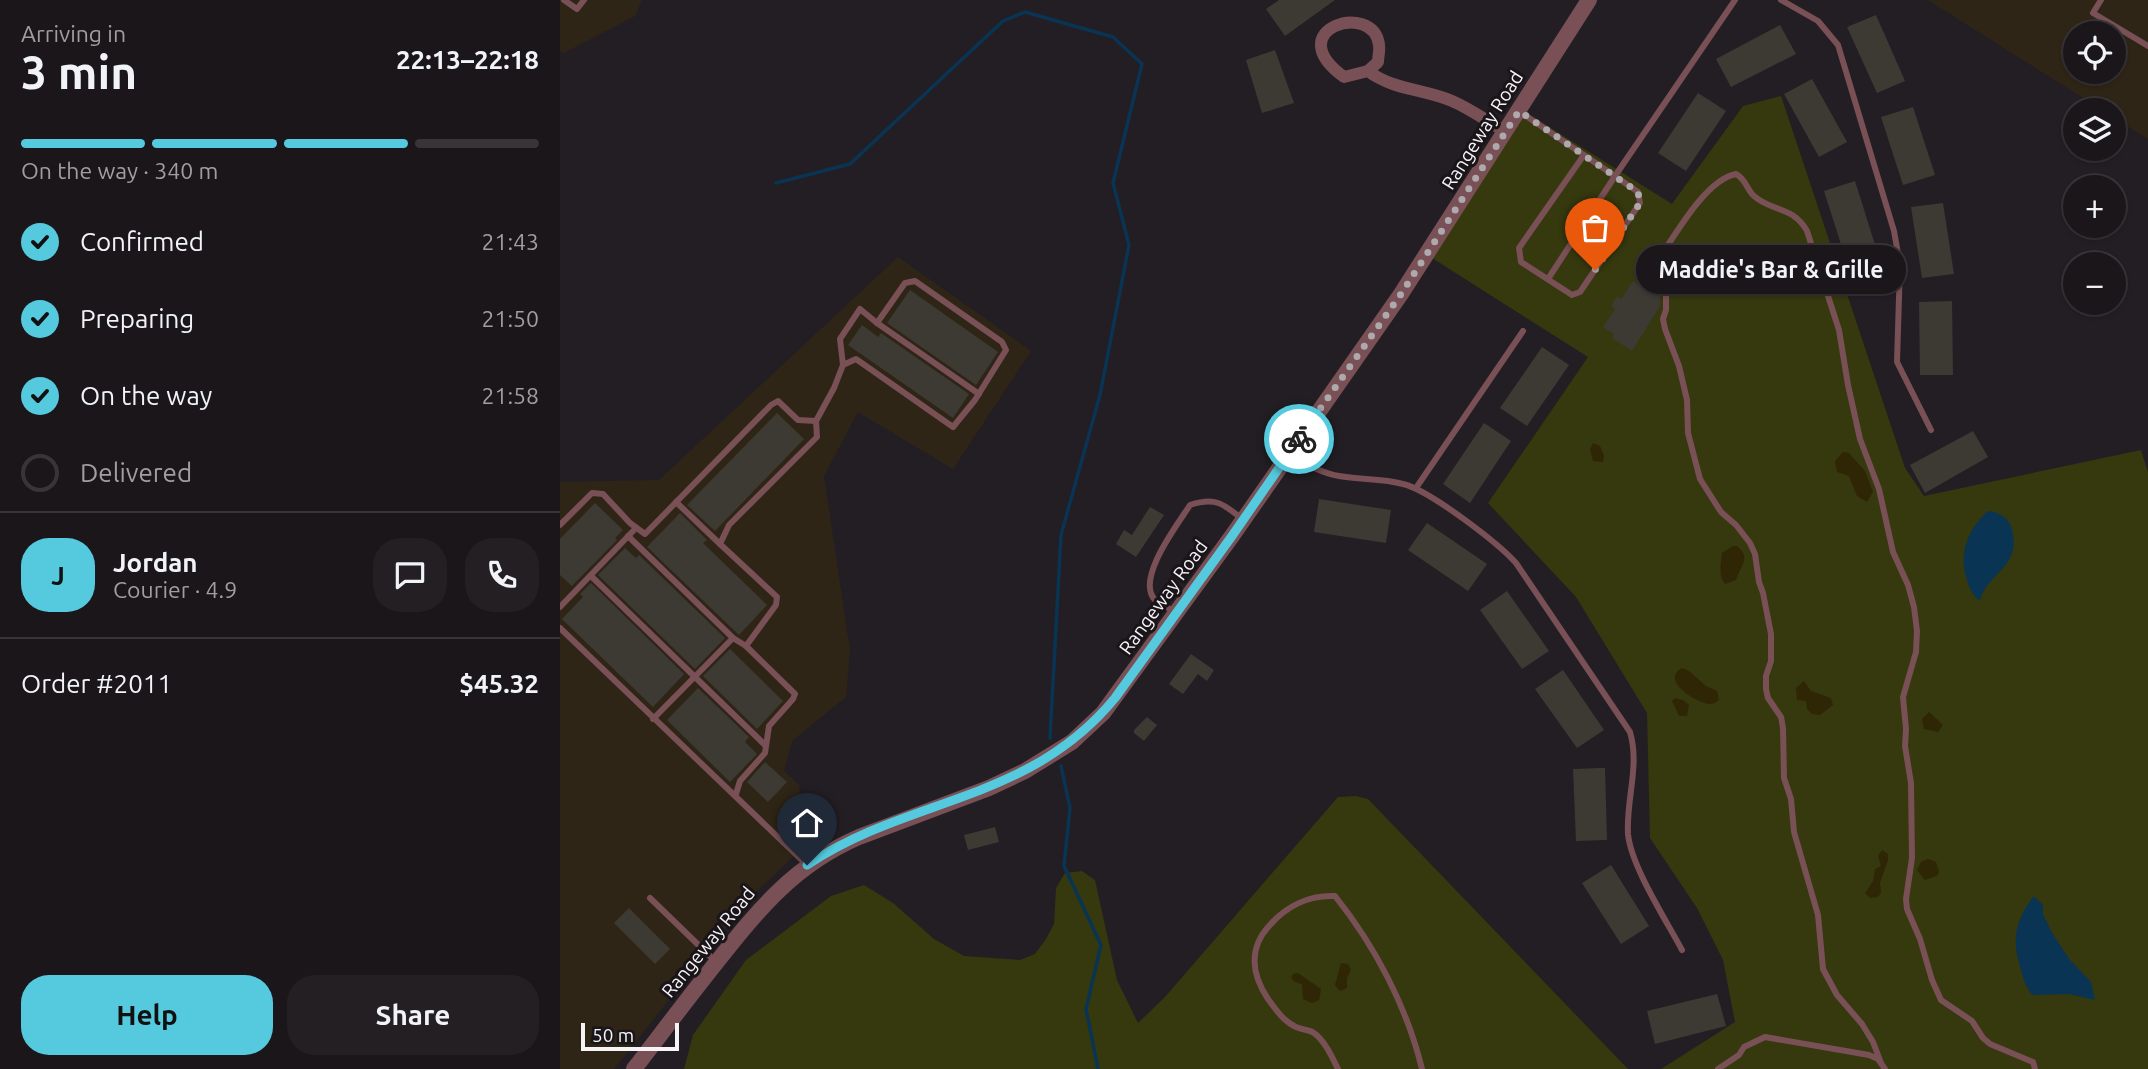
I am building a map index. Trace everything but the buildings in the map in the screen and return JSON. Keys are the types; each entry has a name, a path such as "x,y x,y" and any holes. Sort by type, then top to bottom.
{"street":[{"name":"Rangeway Road","path":"634,1069 762,906 807,865 839,845 989,788 1025,771 1058,752 1102,713 1177,613 1401,294 1589,0"},
{"path":"1349,19 1361,22 1374,31 1379,44 1378,62 1368,71 1344,77 1329,66 1321,52 1322,37 1333,24 1349,19"},
{"path":"1368,71 1379,80 1396,87 1424,91 1454,102 1506,132"}],"lane":[{"path":"564,0 577,9 584,0"},
{"path":"1548,279 1735,0"},
{"path":"1781,0 1818,21 1838,46 1894,231 1900,265 1897,362 1931,430"},
{"path":"2101,0 2094,13 2148,46"},
{"path":"1519,111 1584,155 1615,176 1638,192 1640,203 1580,292 1572,295 1521,262 1519,248 1584,155"},
{"path":"1883,1066 1868,1033 1837,995 1823,969 1818,915 1794,832 1791,799 1784,778 1781,717 1768,698 1766,689 1766,676 1771,661 1771,634 1755,554 1736,525 1721,512 1700,479 1688,433 1686,400 1679,366 1663,319 1666,310 1666,288 1659,270 1654,266 1706,194 1724,179 1736,174 1741,176 1752,195 1789,212 1802,222 1807,230 1839,330 1860,439 1879,489 1893,552 1914,607 1916,652 1903,697 1905,746 1911,783 1912,858 1907,909 1941,999 1972,1021 1990,1044 2033,1062 2035,1069"},
{"path":"843,365 856,359 953,427 979,394 1006,350 1002,342 915,281 905,283 877,323"},
{"path":"720,544 729,525 817,437 816,421 843,365 840,339 860,309 979,394"},
{"path":"1416,488 1523,331"},
{"path":"560,526 593,493 603,494 645,534 771,405 778,401 798,420 816,421"},
{"path":"1289,454 1313,468 1336,476 1390,481 1416,488 1493,540 1510,556 1625,722 1632,738 1634,753 1628,823 1630,844 1643,876 1682,950"},
{"path":"1177,613 1154,600 1149,587 1151,572 1160,553 1190,505 1206,500 1225,505 1243,520"},
{"path":"676,502 777,597 776,605 746,646"},
{"path":"560,607 636,528"},
{"path":"628,536 795,694 769,726 765,752 740,780 736,794"},
{"path":"591,576 765,745"},
{"path":"560,628 807,865"},
{"path":"653,719 733,638"},
{"path":"1338,1069 1313,1031 1296,1028 1280,1016 1256,979 1253,960 1256,946 1264,931 1278,915 1299,902 1322,896 1335,896 1371,947 1413,1034 1422,1069"},
{"path":"650,898 716,962"},
{"path":"1718,1069 1738,1055 1744,1047 1765,1037 1798,1045 1842,1049 1869,1055 1883,1066"}],"shaded area":[{"path":"560,0 642,0 635,16 564,53 560,50"},
{"path":"1928,0 2148,0 2148,139 2126,125 2126,98 2083,98"},
{"path":"1781,96 1905,468 1924,496 2141,450 2148,472 2148,1069 1661,1069 1735,1022 1723,960 1697,908 1650,838 1647,713 1576,597 1488,503 1588,357 1432,258 1524,111 1672,204 1743,106"},
{"path":"898,257 1031,351 953,469 858,412 824,476 850,651 846,697 792,741 784,771 799,785 806,844 750,898 614,1069 560,1069 560,482 659,480"},
{"path":"1356,796 1368,799 1628,1069 684,1069 693,1035 746,960 831,896 864,885 893,903 934,939 964,956 1020,960 1035,954 1054,924 1056,888 1065,873 1082,871 1095,880 1117,980 1138,1023 1165,997 1338,797"}],"sand":[{"path":"1593,443 1600,446 1603,462 1593,461 1590,449"},
{"path":"1843,452 1849,453 1865,471 1873,492 1867,502 1857,496 1849,476 1837,472 1835,461"},
{"path":"1737,546 1744,554 1744,562 1736,580 1725,584 1721,574 1722,553"},
{"path":"1682,668 1717,691 1719,700 1709,704 1682,690 1675,678"},
{"path":"1804,681 1811,691 1831,698 1833,705 1820,715 1812,714 1807,709 1806,701 1797,700 1796,688"},
{"path":"1675,698 1689,705 1687,716 1679,716 1672,701"},
{"path":"1929,712 1943,725 1938,732 1924,729 1922,719"},
{"path":"1882,850 1888,854 1888,860 1880,883 1881,893 1878,897 1870,898 1865,893 1873,881 1875,869 1881,866 1878,856"},
{"path":"1928,859 1936,862 1939,872 1937,876 1925,880 1917,870 1921,862"},
{"path":"1341,963 1348,964 1351,970 1347,978 1347,988 1340,991 1335,985"},
{"path":"1298,973 1321,989 1319,1000 1312,1003 1303,999 1302,984 1291,978"}],"water":[{"path":"1988,511 2000,514 2006,519 2011,526 2014,543 2008,561 1989,583 1980,601 1969,587 1964,558 1971,532"},
{"path":"2033,897 2043,905 2043,914 2052,933 2070,960 2091,982 2095,1000 2069,994 2032,995 2029,991 2018,959 2016,934 2023,912"}],"waterway":[{"path":"776,183 850,164 1003,21 1025,12 1113,37 1142,64 1113,183 1129,245 1100,395 1061,535 1050,738"},
{"path":"1061,766 1070,808 1064,866 1101,945 1086,1009 1098,1069"}],"way so far":[{"path":"1299,439 1401,294 1519,111 1638,192 1640,203 1595,270"}],"place":[{"name":"Maddie's Bar & Grille","path":"1595,270"}],"route":[{"path":"807,865 859,836 989,788 1042,762 1072,741 1115,698 1299,439"}]}
